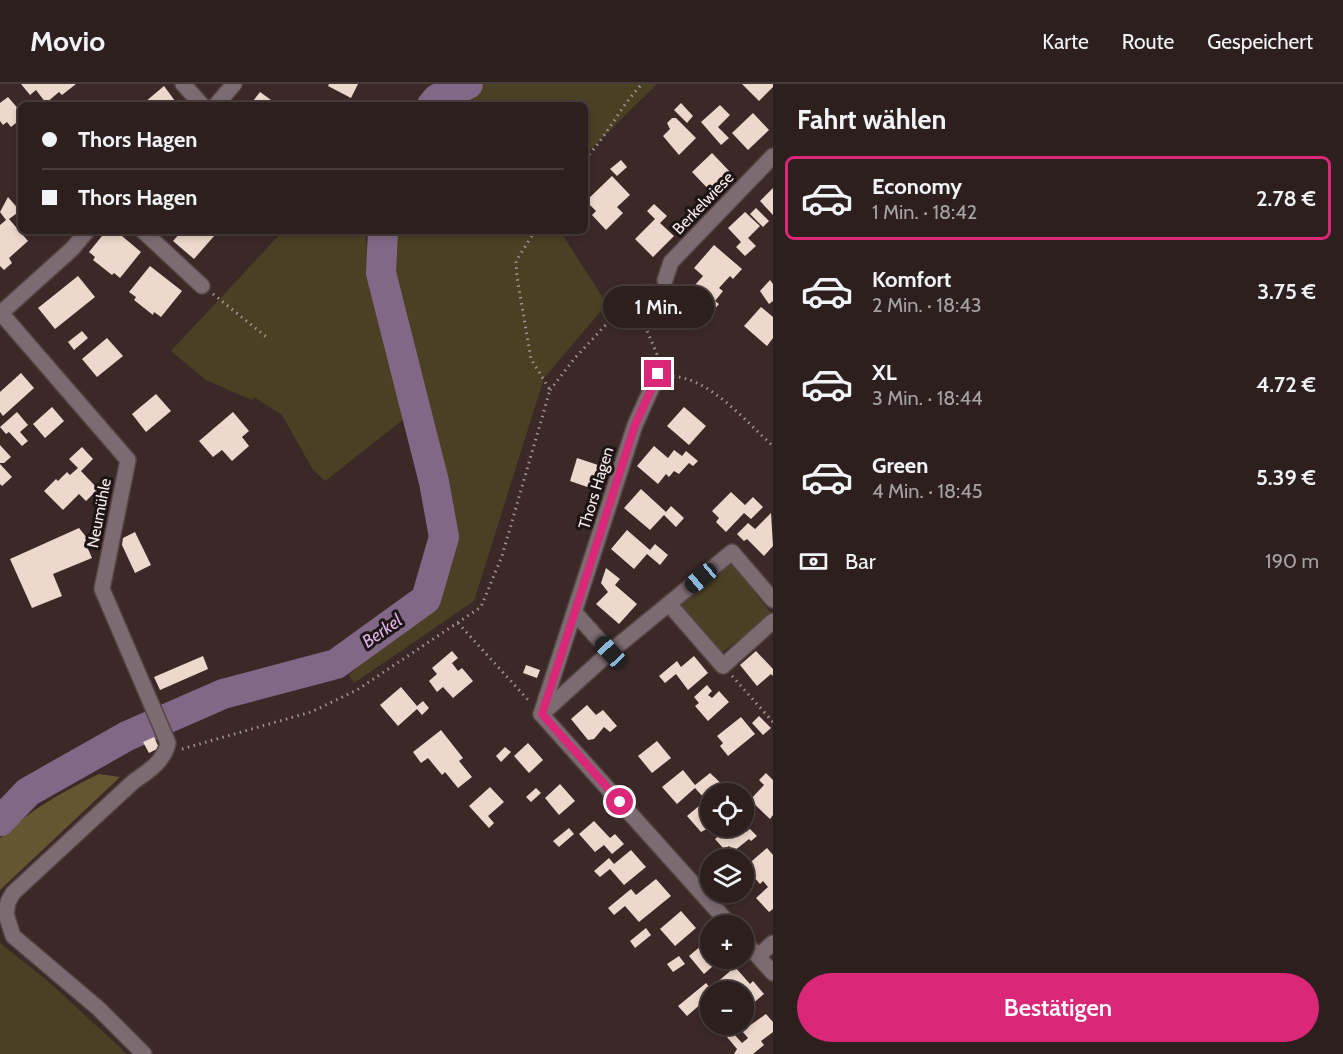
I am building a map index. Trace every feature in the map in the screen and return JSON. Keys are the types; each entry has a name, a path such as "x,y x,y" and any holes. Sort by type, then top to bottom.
{"street":[{"path":"183,84 199,102"},
{"path":"219,102 234,84"},
{"name":"Berkelwiese","path":"666,280 671,262 773,156"},
{"path":"1,313 72,249 84,234"},
{"path":"146,234 202,286"},
{"name":"Neumühle","path":"1,313 128,460 102,589 166,736 168,743 166,753"},
{"name":"Thors Hagen","path":"542,714 635,425 658,374"},
{"path":"720,915 542,714 610,652 732,552 773,600"},
{"path":"669,604 723,666 773,621"},
{"path":"576,614 610,652"},
{"path":"144,1054 99,1009 20,943 8,927 6,908 13,893 21,885 166,753"},
{"path":"758,956 773,943"},
{"path":"754,951 773,973"}],"path":[{"path":"588,156 624,104 642,84"},
{"path":"533,234 516,261 517,277 531,359 550,390"},
{"path":"166,753 311,712 357,690 481,607 502,556 550,390 574,359 640,288 666,280"},
{"path":"202,286 269,339"},
{"path":"633,298 659,357 658,374 689,378 725,403 773,446"},
{"path":"458,623 542,714"},
{"path":"723,666 773,722"}],"shaded area":[{"path":"484,84 657,84 588,152 588,102 448,102"},
{"path":"280,234 365,234 372,291 404,419 325,481 313,470 282,415 254,397 252,400 206,380 171,351"},
{"path":"389,234 562,234 607,304 544,378 474,601 354,683 349,675 430,603 450,532 388,275"},
{"path":"730,561 773,616 722,652 679,604"},
{"path":"99,774 120,777 0,890 0,838 23,818 47,802"},
{"path":"0,943 50,983 127,1054 0,1054"}],"building":[{"path":"21,84 76,84 62,95 59,92 47,102 36,90 30,95"},
{"path":"329,84 358,84 351,98 328,86"},
{"path":"742,84 773,84 773,87 759,101"},
{"path":"164,86 176,102 145,102"},
{"path":"260,92 274,102 252,102"},
{"path":"8,97 18,109 18,121 11,127 7,122 3,125 0,121 0,103"},
{"path":"681,103 693,116 687,123 674,110"},
{"path":"720,105 730,115 718,127 729,138 721,145 701,122"},
{"path":"753,113 769,130 748,150 732,133"},
{"path":"672,118 676,118 696,138 679,155 663,136 670,129 667,123"},
{"path":"712,153 733,175 713,194 692,172"},
{"path":"621,160 627,167 617,176 610,169"},
{"path":"612,176 630,195 617,207 623,213 606,230 592,215 596,211 588,203 588,199"},
{"path":"773,188 773,215 760,201"},
{"path":"8,197 18,209 18,212 9,219 18,229 18,234 22,234 28,241 9,258 12,263 4,270 0,266 0,225 6,220 0,212"},
{"path":"654,204 667,216 660,223 674,236 653,257 635,239 655,219 647,211"},
{"path":"756,208 769,221 763,227 750,214"},
{"path":"745,212 760,226 748,238 756,246 745,256 736,247 741,242 728,228"},
{"path":"104,234 120,234 141,252 120,278 114,273 112,275 93,260 95,257 89,252"},
{"path":"179,234 215,235 194,259 173,241"},
{"path":"714,245 742,269 733,279 730,276 719,288 723,291 715,301 719,304 713,311 710,309 698,322 693,318 686,327 670,312 684,301 681,298 689,289 700,299 704,293 695,285 703,276 694,268"},
{"path":"150,266 182,291 161,317 154,312 153,315 134,300 136,297 129,292"},
{"path":"78,276 95,297 55,329 38,308"},
{"path":"770,280 773,284 773,301 769,304 760,291"},
{"path":"761,307 773,317 773,338 767,346 744,326"},
{"path":"82,331 88,338 74,350 68,342"},
{"path":"107,338 123,356 97,377 82,359"},
{"path":"21,373 34,388 3,416 0,412 0,392"},
{"path":"156,394 171,411 146,432 132,414"},
{"path":"52,407 64,421 45,438 33,424"},
{"path":"684,407 706,426 689,445 667,426"},
{"path":"17,412 28,425 20,432 28,441 22,446 9,432 6,434 0,427"},
{"path":"233,412 249,431 242,437 249,446 232,461 222,450 213,457 199,441"},
{"path":"0,445 11,457 4,463 0,463"},
{"path":"654,446 668,458 674,450 682,456 686,451 698,461 693,466 689,463 679,474 674,471 669,477 666,474 658,484 637,466"},
{"path":"82,447 93,459 81,471 98,489 86,501 79,494 63,510 44,491 56,479 58,481 67,472 70,475 78,468 69,459"},
{"path":"577,458 601,466 593,489 570,481"},
{"path":"0,464 12,477 2,486 0,484"},
{"path":"641,489 666,512 671,506 684,518 676,527 664,515 650,530 624,508"},
{"path":"731,492 745,505 753,497 763,507 751,519 744,513 726,532 716,522 719,518 712,511"},
{"path":"771,513 773,546 764,556 747,539 744,541 737,534 748,523 755,529"},
{"path":"79,528 87,538 85,542 92,558 53,574 62,596 32,608 10,559"},
{"path":"627,530 650,550 655,544 668,555 660,565 647,554 634,569 611,549"},
{"path":"135,532 151,565 135,573 122,545 123,538"},
{"path":"606,568 620,579 615,585 637,604 619,624 596,604 608,592 601,583"},
{"path":"452,651 458,658 452,663 458,671 462,668 473,681 453,698 443,687 437,692 429,681 437,674 432,668"},
{"path":"756,651 773,669 773,676 771,674 757,686 740,665"},
{"path":"203,656 208,669 160,690 154,677"},
{"path":"694,656 708,673 688,690 676,674 665,683 659,676 677,661 681,667"},
{"path":"526,665 540,670 537,678 523,673"},
{"path":"707,685 712,691 708,695 712,698 719,691 729,702 708,721 695,706 699,703 694,697"},
{"path":"401,687 417,706 423,701 429,708 422,715 417,709 398,726 380,705"},
{"path":"587,705 596,715 603,710 617,726 610,732 604,727 594,739 588,740 571,719"},
{"path":"759,716 771,728 763,735 752,723"},
{"path":"741,717 755,734 728,756 720,746 723,743 717,736"},
{"path":"441,730 463,758 459,761 472,777 458,788 445,772 442,775 428,758 421,763 413,752"},
{"path":"154,737 159,748 149,753 143,742"},
{"path":"657,741 671,758 652,773 638,756"},
{"path":"528,743 543,760 529,773 514,756"},
{"path":"505,747 511,752 501,762 496,756"},
{"path":"683,770 695,785 710,773 721,783 700,783 700,793 695,788 677,804 662,787"},
{"path":"766,773 773,780 773,815 770,819 754,804 754,796 764,785 759,780"},
{"path":"560,784 575,801 559,815 545,798"},
{"path":"490,787 504,802 488,816 494,823 489,828 469,806"},
{"path":"536,788 541,793 531,802 526,797"},
{"path":"700,805 700,831 687,816"},
{"path":"594,821 610,838 615,834 624,844 612,854 604,845 595,852 579,834"},
{"path":"569,828 574,834 559,847 553,841"},
{"path":"754,833 757,836 736,849 729,846 724,849 715,839 717,837 754,837"},
{"path":"767,848 773,855 773,909 769,912 756,898 768,887 763,881 760,884 754,877 754,859"},
{"path":"631,850 646,867 624,885 610,869 600,877 594,871 609,858 614,864"},
{"path":"656,879 671,896 639,922 625,906 614,915 608,908 631,889 636,895"},
{"path":"681,911 696,928 675,946 660,929"},
{"path":"646,928 651,935 635,948 630,941"},
{"path":"700,947 700,969 710,969 704,974 689,956"},
{"path":"679,956 685,964 673,972 667,964"},
{"path":"733,969 737,969 747,981 719,981"},
{"path":"754,982 764,994 754,1002"},
{"path":"700,988 700,1005 687,1016 678,1006"},
{"path":"766,1014 773,1022 773,1032 761,1041 764,1045 753,1054 734,1054 737,1049 725,1035 735,1035 742,1043 748,1038 745,1035 754,1035 754,1022"}],"waterway":[{"name":"Berkel","path":"434,102 468,84"},
{"name":"Berkel","path":"0,821 28,792 127,736 223,694 336,664 426,599 444,537 434,482 381,273 383,234"}],"route":[{"path":"620,802 542,714 635,425 658,374"}]}
